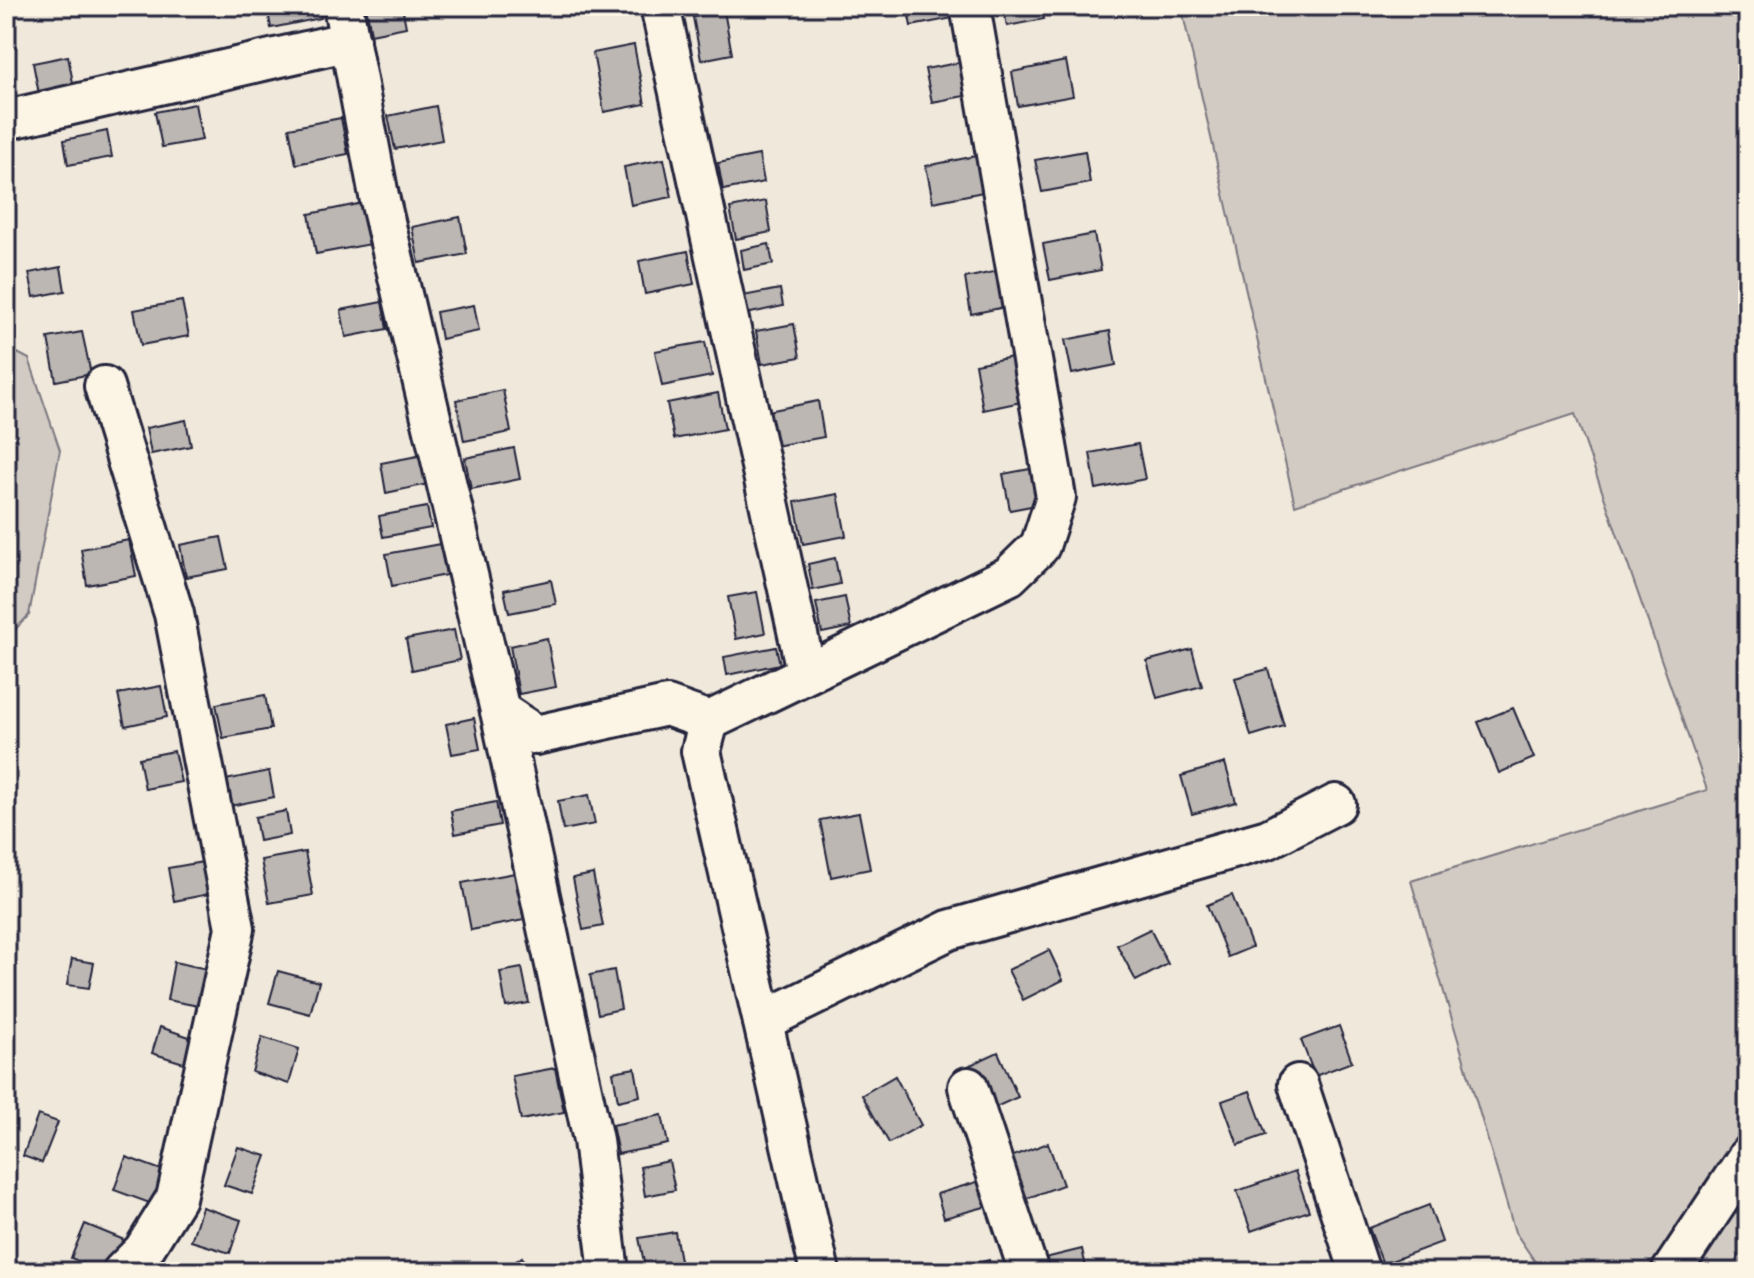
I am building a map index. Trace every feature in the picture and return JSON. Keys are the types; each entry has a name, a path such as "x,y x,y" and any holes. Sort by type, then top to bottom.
{"street":[{"path":"660,6 806,671"},
{"path":"500,711 536,735 667,706 709,721 806,671 1009,576 1040,546 1056,497 970,6"},
{"path":"6,120 347,23 379,196 500,711 593,1140 609,1272"},
{"path":"104,386 174,614 235,928 176,1198 143,1251 122,1272"},
{"path":"709,721 701,751 820,1272"},
{"path":"763,1021 949,930 1268,839 1336,804"},
{"path":"1298,1084 1360,1272"},
{"path":"968,1087 1029,1272"},
{"path":"1671,1272 1748,1156"}],"shaded area":[{"path":"1181,6 1748,6 1748,1272 1542,1272 1515,1232 1411,881 1707,790 1575,414 1295,505"},
{"path":"6,347 29,359 60,450 29,615 6,639"}],"building":[{"path":"267,6 319,6 321,18 271,28"},
{"path":"366,6 402,6 406,27 371,34"},
{"path":"574,6 615,6 575,14"},
{"path":"907,6 951,6 953,18 911,26"},
{"path":"1003,6 1042,6 1044,19 1007,26"},
{"path":"724,11 732,54 701,60 693,17"},
{"path":"634,45 645,104 604,112 593,53"},
{"path":"68,56 74,88 39,94 33,63"},
{"path":"1066,61 1073,96 1018,106 1012,72"},
{"path":"963,62 970,95 932,102 925,69"},
{"path":"195,104 202,140 162,147 155,112"},
{"path":"436,106 442,140 395,149 388,116"},
{"path":"341,118 348,154 296,164 289,128"},
{"path":"107,131 112,157 68,165 64,140"},
{"path":"1085,151 1090,183 1042,192 1035,160"},
{"path":"759,155 764,182 723,190 718,163"},
{"path":"981,155 988,191 933,202 926,166"},
{"path":"664,159 672,197 631,205 624,167"},
{"path":"766,201 771,232 736,239 730,208"},
{"path":"363,203 371,244 316,254 309,214"},
{"path":"460,217 467,254 419,263 412,227"},
{"path":"1094,234 1101,270 1050,280 1043,244"},
{"path":"769,244 773,264 744,270 741,250"},
{"path":"688,251 694,284 645,294 639,261"},
{"path":"61,267 65,291 34,297 29,273"},
{"path":"1003,270 1010,306 971,314 965,278"},
{"path":"780,289 783,306 746,314 743,296"},
{"path":"182,301 189,336 141,345 134,310"},
{"path":"382,302 387,329 346,337 341,310"},
{"path":"474,305 479,331 441,339 436,312"},
{"path":"794,324 800,357 762,364 756,331"},
{"path":"1110,331 1116,365 1072,374 1065,340"},
{"path":"82,332 91,374 56,381 48,338"},
{"path":"705,342 712,376 662,386 655,351"},
{"path":"1018,356 1026,401 983,410 975,364"},
{"path":"503,390 511,432 464,441 456,400"},
{"path":"718,393 725,429 674,439 667,403"},
{"path":"818,401 824,437 775,446 768,411"},
{"path":"186,420 191,446 151,454 146,428"},
{"path":"1138,444 1145,479 1096,489 1090,453"},
{"path":"514,448 520,479 471,489 465,458"},
{"path":"423,455 428,484 386,493 381,463"},
{"path":"1041,467 1047,503 1010,510 1003,474"},
{"path":"838,494 846,536 803,544 795,502"},
{"path":"427,507 431,528 383,537 379,516"},
{"path":"221,537 228,569 186,577 180,545"},
{"path":"129,540 136,576 87,585 81,549"},
{"path":"440,544 446,575 392,586 386,554"},
{"path":"835,558 840,584 813,590 808,564"},
{"path":"551,580 556,604 509,613 504,590"},
{"path":"757,592 765,633 736,639 728,597"},
{"path":"845,597 851,627 822,633 816,603"},
{"path":"454,630 460,660 412,670 406,639"},
{"path":"547,638 556,687 519,694 510,646"},
{"path":"776,647 780,664 727,675 724,657"},
{"path":"1192,649 1202,686 1157,698 1147,661"},
{"path":"1268,669 1284,726 1251,736 1235,678"},
{"path":"161,686 167,717 125,726 118,694"},
{"path":"265,695 271,729 223,738 216,704"},
{"path":"1513,708 1534,758 1499,773 1478,722"},
{"path":"474,718 480,749 452,754 446,724"},
{"path":"174,751 181,782 145,789 139,758"},
{"path":"1225,763 1236,802 1192,814 1181,776"},
{"path":"269,771 274,797 225,807 221,781"},
{"path":"589,795 595,824 563,830 558,801"},
{"path":"496,802 500,825 455,834 451,811"},
{"path":"286,811 290,835 259,841 255,817"},
{"path":"859,813 870,869 831,877 820,820"},
{"path":"305,852 313,895 269,903 261,860"},
{"path":"203,862 209,894 174,901 168,868"},
{"path":"515,873 524,920 471,930 462,883"},
{"path":"593,874 603,926 583,930 573,878"},
{"path":"1232,895 1252,947 1228,957 1207,905"},
{"path":"1150,929 1168,964 1136,981 1117,945"},
{"path":"1049,950 1063,980 1023,1000 1008,970"},
{"path":"72,959 94,963 89,988 67,985"},
{"path":"174,962 212,970 204,1007 167,1000"},
{"path":"522,968 529,1003 506,1007 500,972"},
{"path":"614,970 621,1009 598,1014 590,975"},
{"path":"278,971 319,982 310,1014 269,1003"},
{"path":"1339,1026 1352,1062 1315,1076 1301,1040"},
{"path":"160,1027 201,1041 193,1066 152,1053"},
{"path":"262,1037 299,1049 289,1084 252,1072"},
{"path":"998,1052 1018,1097 987,1111 968,1066"},
{"path":"555,1068 564,1112 521,1120 512,1076"},
{"path":"635,1068 640,1096 618,1101 613,1072"},
{"path":"895,1076 921,1125 889,1143 862,1095"},
{"path":"1250,1091 1266,1135 1238,1145 1222,1101"},
{"path":"38,1115 58,1122 42,1163 23,1156"},
{"path":"662,1115 668,1144 618,1154 612,1125"},
{"path":"1048,1143 1063,1185 1025,1199 1010,1157"},
{"path":"238,1147 266,1156 252,1194 224,1185"},
{"path":"126,1157 167,1172 155,1205 114,1190"},
{"path":"669,1161 675,1190 645,1196 640,1167"},
{"path":"1295,1171 1309,1211 1251,1231 1237,1191"},
{"path":"980,1181 988,1206 944,1218 937,1194"},
{"path":"1429,1205 1442,1242 1383,1264 1369,1228"},
{"path":"202,1207 241,1220 230,1253 191,1241"},
{"path":"85,1224 129,1242 104,1272 71,1258"},
{"path":"675,1232 682,1272 646,1272 639,1238"},
{"path":"1082,1249 1087,1272 1040,1272 1037,1260"},
{"path":"522,1257 532,1272 509,1272 506,1268"},
{"path":"989,1260 992,1272 964,1272 963,1267"}]}
